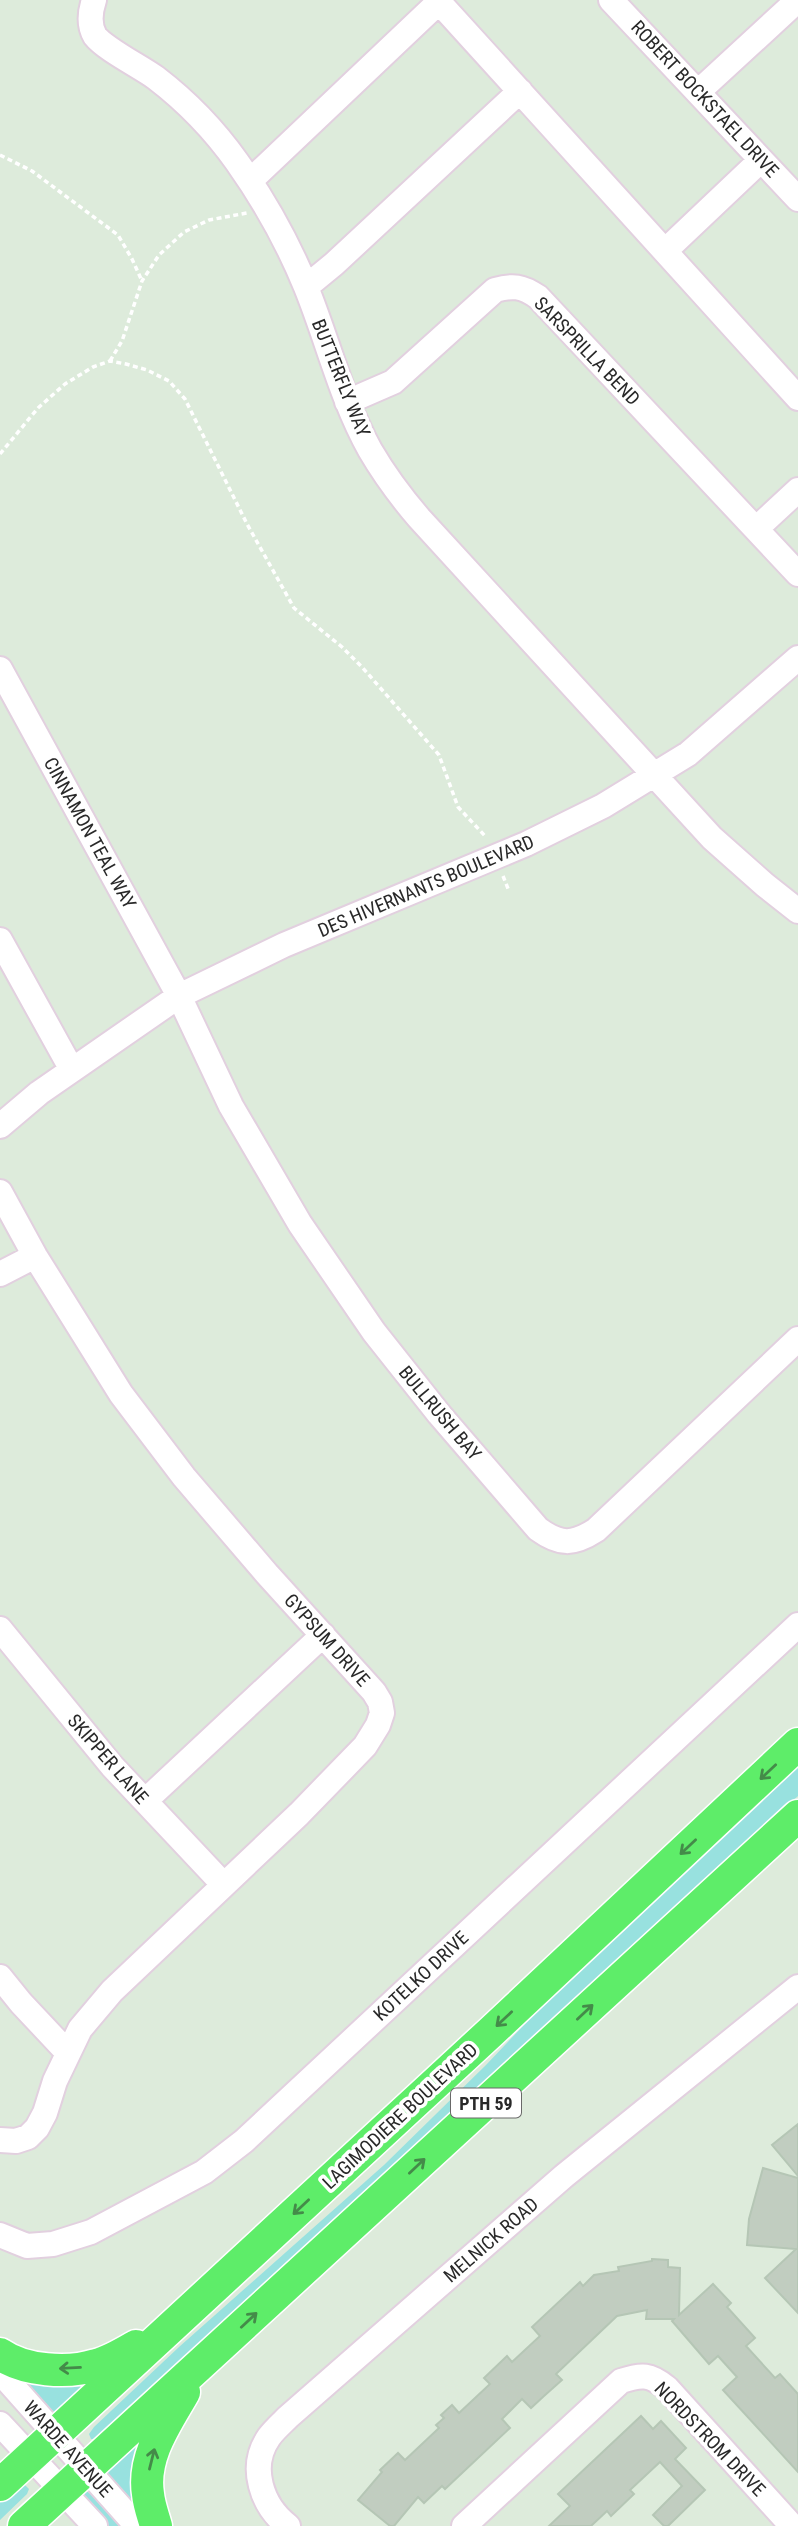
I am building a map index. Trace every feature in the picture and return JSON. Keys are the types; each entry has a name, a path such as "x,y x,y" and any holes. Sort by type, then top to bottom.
{"main road":[{"name":"LAGIMODIERE BOULEVARD","path":"0,2485 798,1744"},
{"name":"PTH 59","path":"24,2526 798,1816"},
{"path":"0,2354 10,2361 47,2368 67,2370 96,2365 176,2323"},
{"path":"156,2526 147,2492 149,2466 156,2441 199,2366"}],"street":[{"name":"BUTTERFLY WAY","path":"94,0 90,21 95,36 156,79 187,105 226,146 250,181 306,287 347,402 370,450 396,490 419,519 655,774"},
{"name":"ROBERT BOCKSTAEL DRIVE","path":"611,0 798,199"},
{"path":"250,181 439,1 798,398"},
{"path":"698,92 789,9"},
{"path":"306,287 520,91"},
{"path":"665,251 761,160"},
{"name":"SARSPRILLA BEND","path":"347,402 393,382 495,290 510,286 524,288 538,297 798,573"},
{"path":"756,529 798,490"},
{"name":"DES HIVERNANTS BOULEVARD","path":"0,1126 39,1093 179,996 284,946 569,825 688,754 798,658"},
{"name":"CINNAMON TEAL WAY","path":"0,669 179,996"},
{"path":"655,774 712,838 798,911"},
{"path":"0,940 72,1070"},
{"name":"BULLRUSH BAY","path":"179,996 230,1106 307,1235 374,1332 439,1415 538,1529 551,1538 567,1542 582,1539 596,1531 798,1339"},
{"name":"DES HIVERNANTS BOULEVARD","path":"0,1106 39,1093"},
{"name":"GYPSUM DRIVE","path":"0,1192 35,1256 121,1394 184,1477 374,1692 382,1713 365,1746 299,1814 112,1991 80,2029 55,2081 46,2113 37,2128 28,2137 16,2141 0,2140"},
{"path":"0,1274 35,1256"},
{"name":"KOTELKO DRIVE","path":"0,2235 27,2246 53,2245 91,2232 204,2172 244,2141 798,1625"},
{"name":"SKIPPER LANE","path":"0,1629 10,1659 223,1885"},
{"path":"145,1801 323,1635"},
{"path":"0,1977 20,2003 68,2053"},
{"name":"MELNICK ROAD","path":"288,2526 270,2508 262,2490 260,2457 268,2438 288,2417 564,2176 798,1987"},
{"name":"WARDE AVENUE","path":"0,2372 137,2526"},
{"name":"NORDSTROM DRIVE","path":"464,2526 621,2381 640,2375 657,2379 667,2388 792,2526"},
{"name":"WARDE AVENUE","path":"0,2424 95,2526"}],"path":[{"path":"0,155 32,171 118,235 142,281"},
{"path":"0,454 38,408 65,384 110,361 122,341 142,281 159,255 184,232 209,220 251,211 263,203"},
{"path":"110,361 147,370 169,381 185,399 247,524 294,608 355,660 439,755 458,807 487,838 495,857"}],"shaded area":[{"path":"798,1765 798,1796 98,2439 91,2439 89,2434 94,2427 179,2347 384,2165 486,2065 558,1989"},
{"path":"10,2369 93,2379 54,2416"},
{"path":"149,2430 133,2502 103,2475"},
{"path":"24,2484 29,2489 27,2494 0,2520 0,2500"},
{"path":"83,2489 96,2497 123,2526 103,2526 92,2514 81,2492"}],"building":[{"path":"798,2124 798,2176 772,2145"},
{"path":"763,2168 798,2178 798,2313 765,2278 796,2249 747,2245 749,2219"},
{"path":"652,2259 668,2260 668,2267 680,2268 679,2315 713,2284 731,2303 727,2307 755,2338 746,2346 775,2378 780,2374 798,2394 798,2472 723,2390 737,2377 718,2356 709,2364 672,2321 674,2319 646,2319 647,2310 617,2316 556,2374 562,2380 531,2408 522,2399 502,2419 510,2428 445,2489 442,2486 424,2503 418,2497 394,2526 390,2526 358,2500 382,2472 380,2470 398,2453 405,2460 439,2428 436,2425 444,2418 441,2415 452,2405 459,2413 490,2384 484,2378 507,2356 512,2362 540,2336 532,2327 580,2282 583,2286 594,2275 619,2271 618,2267"},
{"path":"641,2416 653,2429 661,2421 686,2448 675,2459 705,2490 668,2526 664,2526 653,2515 682,2486 660,2462 630,2490 634,2494 611,2516 607,2511 591,2526 549,2526 570,2506 558,2494"}]}
